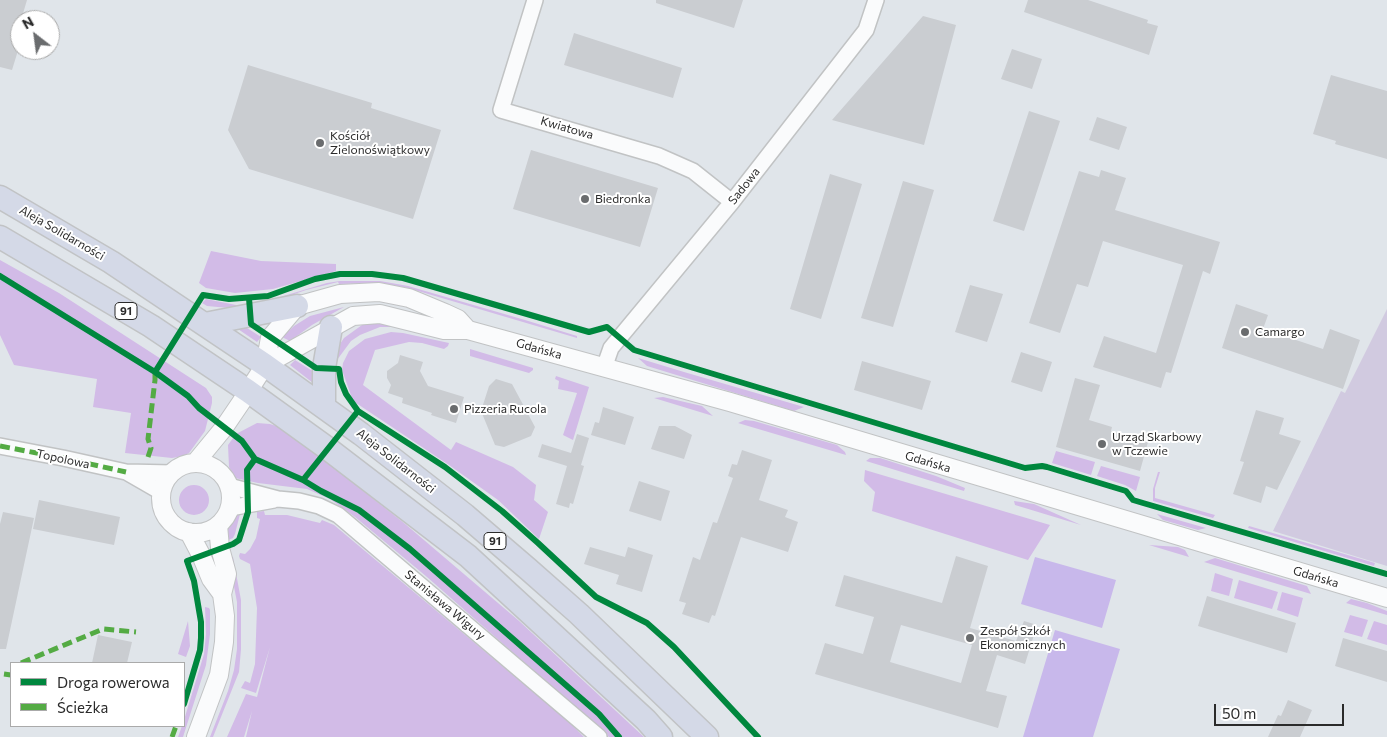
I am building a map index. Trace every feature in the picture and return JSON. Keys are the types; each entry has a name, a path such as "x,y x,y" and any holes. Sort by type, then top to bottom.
{"main road":[{"name":"Aleja Solidarności","path":"0,197 111,262 265,365 361,434 465,515 528,569 579,614 707,737"},
{"name":"91","path":"0,237 151,326 248,391 327,448 468,556 646,720 661,737"},
{"path":"205,324 297,306"},
{"path":"324,407 324,368 331,327"}],"street":[{"name":"Kwiatowa","path":"535,0 501,110 659,156 693,171 732,202"},
{"name":"Sadowa","path":"604,368 611,348 732,202 866,30 876,0"},
{"name":"Gdańska","path":"297,306 340,294 380,292 409,298 444,312 458,319 468,330"},
{"path":"195,463 221,432 265,365 270,338 297,306"},
{"name":"Gdańska","path":"265,365 353,316 380,314 444,330 468,330 730,402 1387,598"},
{"path":"218,470 221,432"},
{"name":"Topolowa","path":"0,446 126,472 172,473"},
{"path":"195,463 207,465 218,470 229,486 231,493 230,508 225,518 218,525 204,532 189,532 179,529 170,522 164,513 161,503 161,492 165,482 172,473 182,466 195,463"},
{"name":"Topolowa","path":"126,472 161,492"},
{"name":"Stanisława Wigury","path":"229,486 278,499 299,500 319,506 338,515 598,737"},
{"name":"Stanisława Wigury","path":"230,508 278,499"},
{"path":"196,737 219,676 224,642 225,616 222,594 227,574 220,548 218,525"},
{"path":"189,532 211,579 222,594"}],"shaded area":[{"path":"211,251 261,261 336,264 336,271 273,289 235,293 206,288 199,283"},
{"path":"0,260 59,293 206,388 212,397 212,403 205,431 189,453 172,458 125,453 131,413 93,407 97,379 14,365 0,335"},
{"path":"340,281 380,281 408,286 577,336 577,338 408,288 381,283 339,284 338,282 280,299 270,300 327,283"},
{"path":"206,299 236,305 240,309 207,306 202,303"},
{"path":"344,307 312,325 290,341 282,337 294,326 310,316"},
{"path":"1387,309 1387,566 1273,531 1341,391 1345,393"},
{"path":"381,322 401,327 380,327 360,335 351,341 337,360 338,347 344,338 362,325"},
{"path":"244,326 261,337 257,342 235,327"},
{"path":"391,332 449,343 444,349 422,343 409,342 375,350 363,385 451,450 456,442 513,467 536,485 534,500 548,512 539,539 498,500 353,401 342,370 349,351 365,339"},
{"path":"470,349 533,368 533,370 529,373 470,356"},
{"path":"638,358 804,407 794,411 647,366"},
{"path":"295,360 314,372 313,383 290,365"},
{"path":"556,376 589,387 573,440 563,435 577,393 558,389 559,381 555,379"},
{"path":"663,397 702,406 713,416 654,398"},
{"path":"745,420 837,445 846,455 738,423"},
{"path":"257,423 279,427 404,523 518,620 644,737 609,737 427,577 355,517 330,499 307,489 235,478 229,467 228,445 236,434"},
{"path":"1056,451 1095,462 1091,475 1052,463"},
{"path":"870,458 880,458 936,476 965,488 964,491 866,461"},
{"path":"1101,466 1140,477 1136,491 1125,485 1097,476"},
{"path":"865,470 1050,525 1028,560 872,511 875,492 864,481"},
{"path":"1158,472 1160,472 1155,488 1155,498 1215,515 1213,518 1153,501 1153,489"},
{"path":"194,485 205,489 209,500 205,511 194,515 183,511 179,500 183,489"},
{"path":"1014,501 1034,504 1081,525 1015,505"},
{"path":"264,511 265,515 287,515 320,523 322,520 334,525 569,722 584,737 246,737 252,711 244,737 227,737 246,694 257,697 270,647 256,693 241,688 245,681 250,683 255,664 257,608 250,564 240,559 239,556 240,553 245,554 250,549 256,538 260,519 257,518 257,512"},
{"path":"239,514 233,538 224,542 228,523"},
{"path":"1157,514 1206,528 1198,530 1163,520"},
{"path":"1249,526 1375,563 1374,566 1248,528"},
{"path":"1149,545 1178,547 1185,550 1189,557"},
{"path":"228,556 233,557 241,600 239,672 213,737 210,737 228,691 237,649 237,602"},
{"path":"1035,557 1116,580 1102,628 1021,604"},
{"path":"1215,558 1307,586 1311,594 1204,562"},
{"path":"1215,573 1233,579 1229,596 1211,591"},
{"path":"1239,580 1278,592 1272,609 1234,598"},
{"path":"1282,592 1303,598 1298,617 1277,610"},
{"path":"1351,599 1387,611 1387,615 1346,603"},
{"path":"205,607 210,610 210,634 206,665 183,737 178,737 182,727 185,727 185,717 204,654 206,634"},
{"path":"1350,615 1368,620 1362,637 1344,632"},
{"path":"188,621 190,646 186,657 178,654"},
{"path":"1374,621 1387,625 1387,645 1367,639"},
{"path":"1055,630 1120,649 1093,737 1023,737"}],"building":[{"path":"0,0 27,0 24,10 10,10 10,60 15,60 12,70 0,67"},
{"path":"656,0 743,0 734,28 656,3"},
{"path":"1028,0 1088,0 1148,20 1147,23 1158,26 1149,55 1024,12"},
{"path":"923,16 956,25 924,145 832,120"},
{"path":"574,33 682,68 673,98 564,65"},
{"path":"1012,49 1042,59 1032,89 1001,79"},
{"path":"248,65 372,103 371,108 441,130 413,219 249,169 228,130"},
{"path":"1331,75 1387,91 1387,159 1335,144 1336,141 1313,134"},
{"path":"1029,111 1060,121 1024,231 993,221"},
{"path":"1097,117 1127,127 1119,150 1089,140"},
{"name":"Biedronka","path":"531,150 658,188 640,247 513,209"},
{"path":"1101,170 1126,178 1115,210 1220,242 1210,274 1203,271 1171,373 1166,372 1161,388 1093,367 1104,336 1156,353 1183,265 1103,241 1088,287 1077,284 1060,333 1029,323 1079,171 1099,177"},
{"path":"830,174 862,184 821,319 790,309"},
{"path":"903,181 934,190 893,327 861,318"},
{"path":"970,285 1003,294 987,342 955,332"},
{"path":"1236,304 1268,315 1263,329 1323,349 1330,329 1360,340 1343,389 1222,348"},
{"path":"1021,352 1052,362 1042,392 1011,382"},
{"path":"400,355 423,362 420,371 428,386 464,397 456,423 402,403 403,398 388,393 391,385 387,378 387,371 398,363"},
{"path":"862,361 931,381 922,410 854,390"},
{"name":"Urząd Skarbowy w Tczewie","path":"1075,378 1100,385 1089,420 1112,427 1111,431 1148,442 1140,471 1056,447"},
{"path":"496,379 512,384 535,427 531,436 504,447 495,445 481,411 489,386"},
{"path":"603,407 634,417 625,445 591,435 595,422 599,423"},
{"path":"1256,410 1284,418 1279,434 1301,441 1277,490 1266,486 1261,503 1233,494 1244,462 1240,461"},
{"path":"659,426 675,426 692,435 684,459 651,449"},
{"path":"577,434 589,438 581,465 584,466 573,504 570,503 569,508 556,504 567,466 538,457 542,444 571,453"},
{"path":"742,450 772,460 759,500 788,510 785,517 798,522 788,552 741,537 715,616 712,615 709,623 682,614 686,603 679,601 693,557 700,560 713,522 717,523 733,478 728,476 732,464 737,465"},
{"path":"639,481 670,491 661,521 629,511"},
{"path":"39,500 120,517 114,545 33,529"},
{"path":"3,512 34,518 6,649 0,649 0,524"},
{"path":"590,547 625,557 628,547 653,555 642,592 616,584 619,575 584,564"},
{"path":"956,556 988,566 970,628 1016,641 1024,621 1037,625 1025,664 997,655 986,691 1007,696 998,728 815,674 825,643 863,654 874,617 835,606 844,575 942,603","holes":["901,625 972,645 961,683 890,662"]},
{"path":"1207,596 1296,623 1287,653 1198,626"},
{"path":"98,635 132,642 127,662 92,662"},
{"path":"1343,638 1387,651 1387,682 1335,666"},
{"path":"1288,700 1312,710 1300,737 1268,737 1278,715 1281,716"}],"marked path":[{"path":"148,457 151,448 148,439 155,372"},
{"path":"0,446 126,472"},
{"path":"23,662 103,629 136,632"},
{"path":"4,674 10,675"},
{"path":"172,737 176,727"}],"cycle path":[{"path":"155,372 203,295 229,299 268,296 315,279 340,274 372,274 403,278 589,332 607,327 634,350 1025,468 1047,467 1126,491 1133,500 1387,574"},
{"path":"0,276 155,372 188,396 199,408 242,441 255,459 303,480 359,510 410,549 599,714 619,737"},
{"path":"249,298 251,324 316,368 339,369 341,382 346,394 358,411 445,467 502,511 596,597 647,623 674,647 758,737"},
{"path":"303,480 358,411"},
{"path":"185,701 200,650 201,638 201,622 194,581 187,561 239,540 248,512 247,470 255,459"}],"place":[{"name":"Kościół Zielonoświątkowy","path":"320,143"},
{"name":"Biedronka","path":"585,199"},
{"name":"Camargo","path":"1245,332"},
{"name":"Pizzeria Rucola","path":"454,409"},
{"name":"Urząd Skarbowy w Tczewie","path":"1102,444"},
{"name":"Zespół Szkół Ekonomicznych","path":"970,638"}]}
